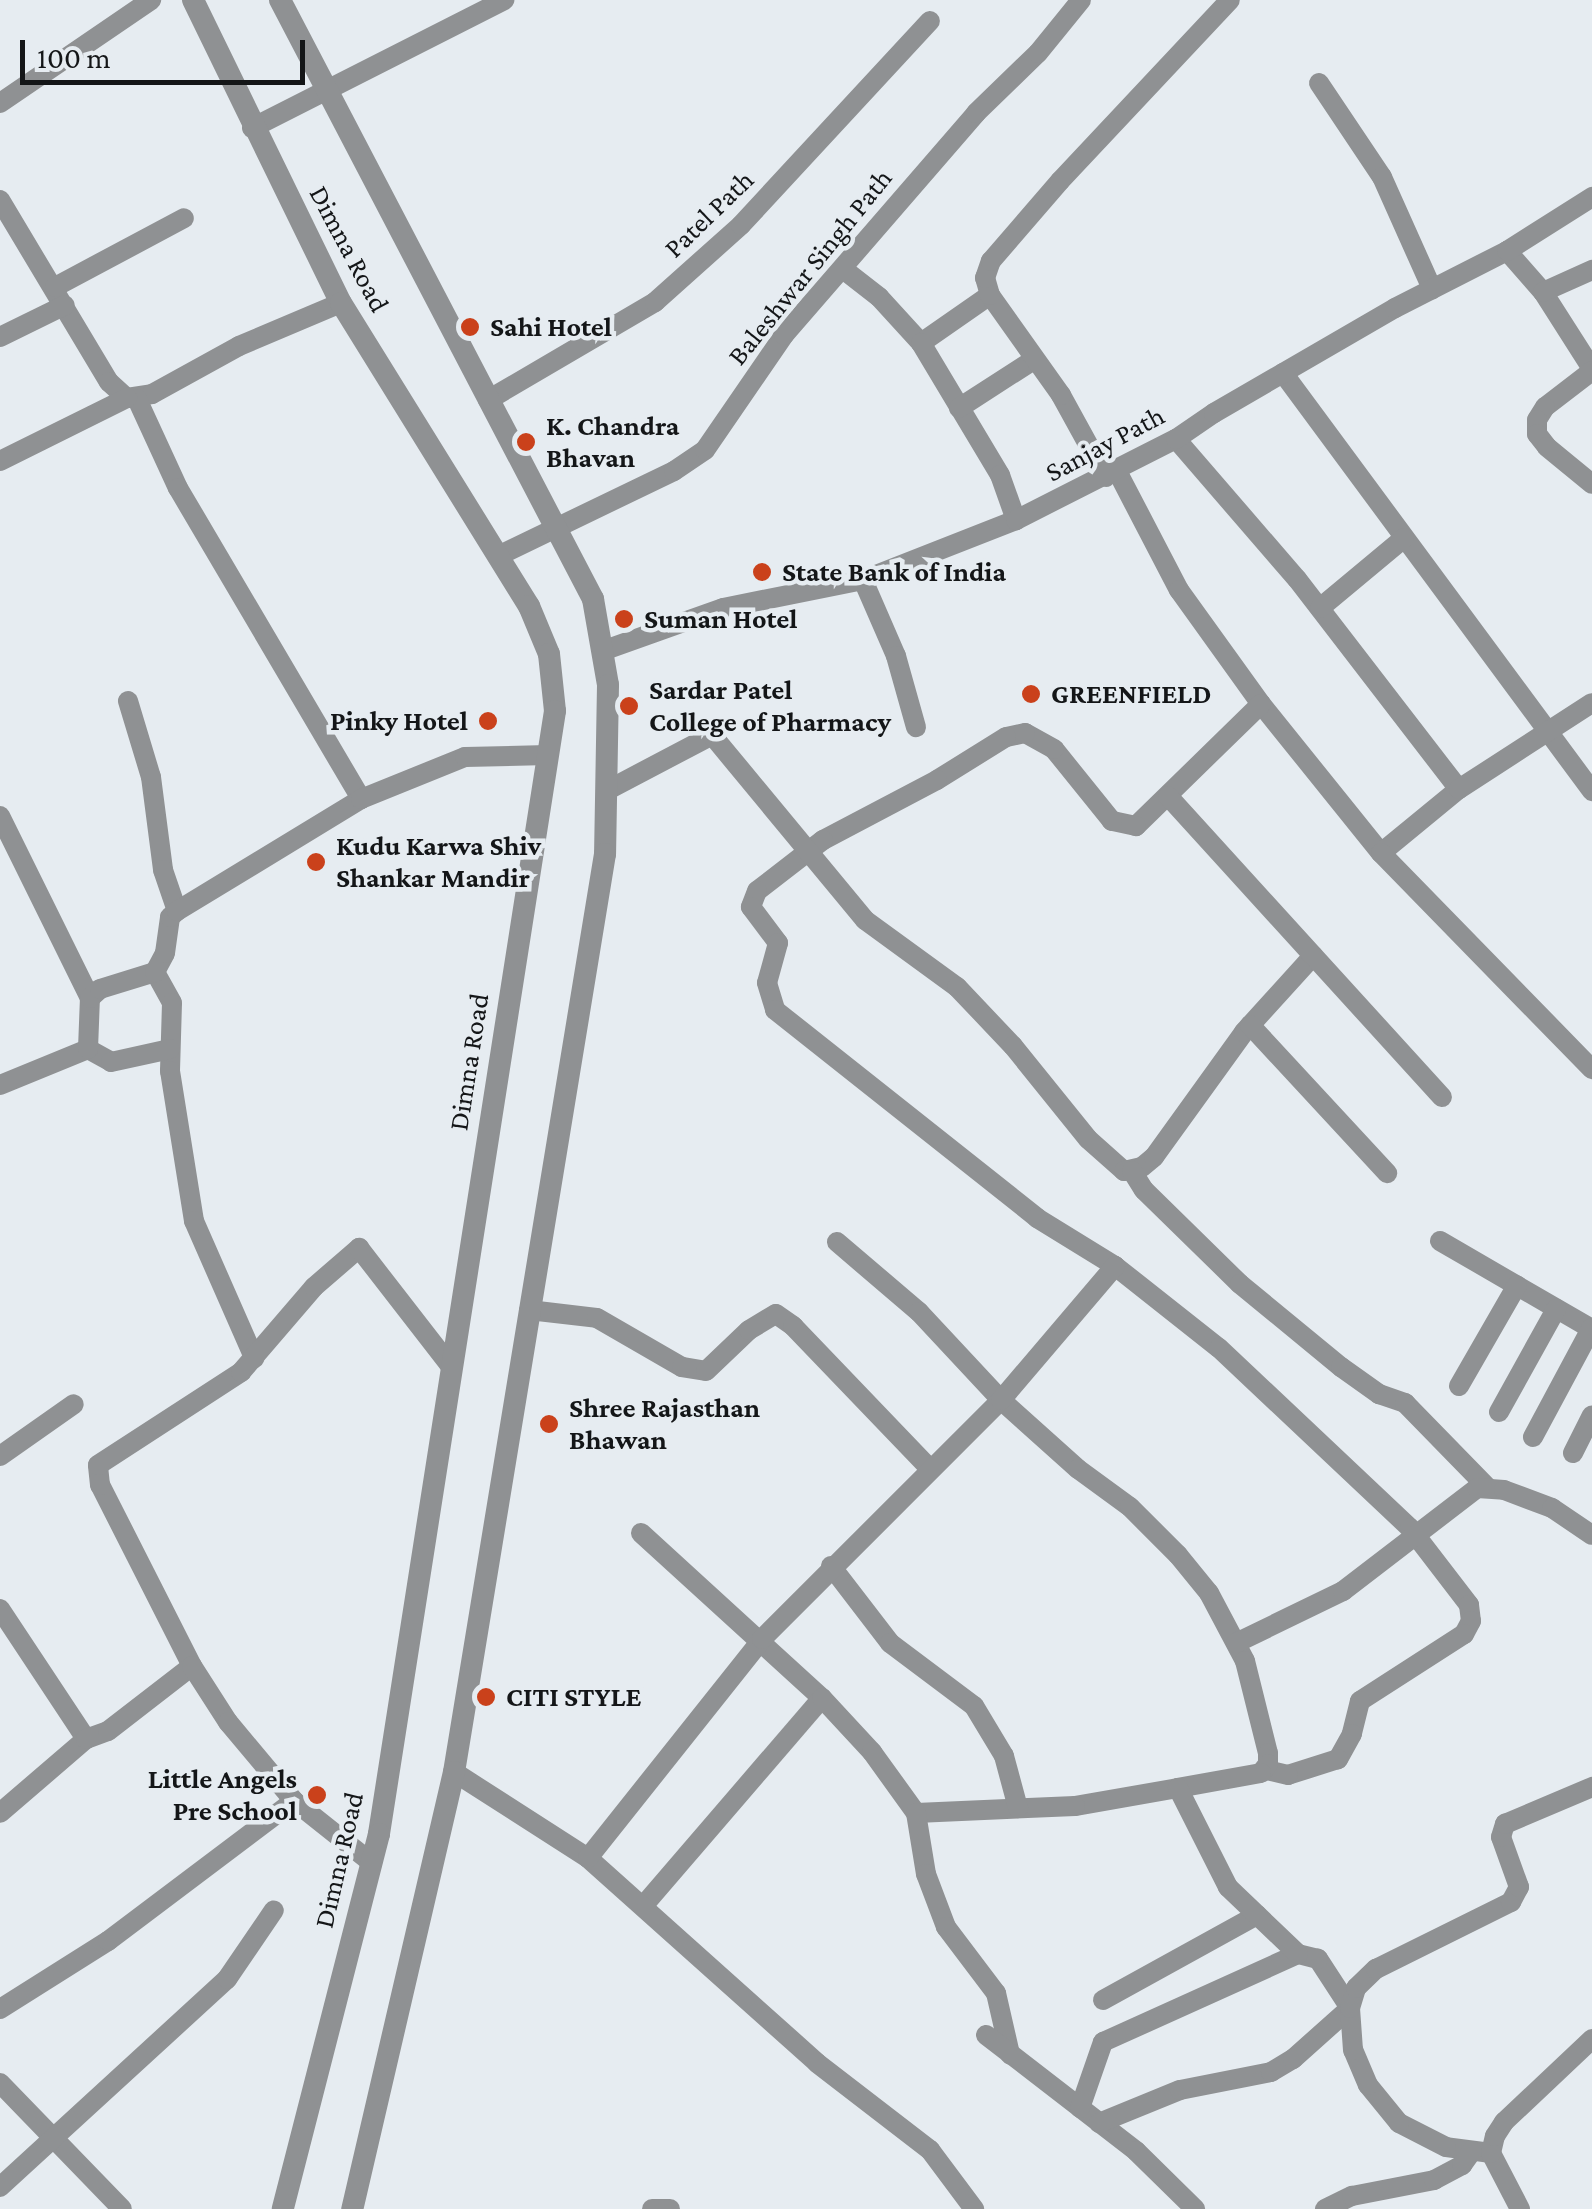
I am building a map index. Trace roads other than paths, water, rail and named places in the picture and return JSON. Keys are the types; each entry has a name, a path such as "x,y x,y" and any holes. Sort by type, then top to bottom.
{"street":[{"path":"0,104 151,0"},
{"name":"Dimna Road","path":"193,0 252,128 341,303 529,606 549,654 554,711 372,1863 283,2209"},
{"path":"280,0 324,92 593,599 604,650 605,854 454,1772 352,2209"},
{"path":"252,128 504,0"},
{"name":"Baleshwar Singh Path","path":"498,556 674,471 705,450 758,368 976,113 1038,53 1081,0"},
{"path":"1230,0 990,261 985,278 990,296 1112,474 1179,590 1261,704 1381,853 1592,1069"},
{"name":"Patel Path","path":"488,400 654,302 682,278 741,225 930,21"},
{"path":"1319,83 1382,177 1432,289"},
{"name":"Sanjay Path","path":"604,650 723,608 863,580 1016,520 1176,440 1282,373 1508,250 1592,196"},
{"path":"0,200 109,382 132,399 178,488 360,799"},
{"path":"0,336 184,218"},
{"path":"1508,250 1543,292 1592,370 1545,407 1537,420 1537,434 1547,447 1592,484"},
{"path":"843,268 879,298 920,343 1000,476 1016,520"},
{"path":"1543,292 1592,270"},
{"path":"920,343 990,296"},
{"path":"0,461 239,346 341,303"},
{"path":"959,408 1035,359"},
{"path":"1282,373 1592,791"},
{"path":"1176,440 1320,608 1459,788"},
{"path":"1320,608 1404,538"},
{"path":"863,580 896,656 916,727"},
{"path":"128,701 152,777 164,870 176,910"},
{"path":"1381,853 1459,788 1592,703"},
{"path":"916,1812 1074,1806 1266,1770 1288,1776 1338,1759 1352,1734 1360,1702 1369,1692 1468,1628 1472,1614 1469,1605 1416,1537 1219,1348 1115,1266 1037,1218 775,1010 767,983 778,943 752,907 757,891 808,852 1006,737 1025,733 1054,749 1112,821 1126,828 1144,820 1261,704"},
{"path":"606,791 712,735 866,920 957,987 1013,1046 1088,1139 1114,1164 1132,1171 1144,1190 1240,1284 1341,1367 1380,1394 1405,1403 1487,1487 1552,1508 1592,1535"},
{"path":"90,998 100,989 155,972 165,953 170,917 176,910 360,799 446,762 482,756 548,756"},
{"path":"1168,796 1442,1097"},
{"path":"0,816 90,998 88,1049"},
{"path":"1132,1171 1154,1157 1250,1025 1313,956"},
{"path":"155,972 172,1003 170,1049 194,1221 254,1358"},
{"path":"1250,1025 1388,1173"},
{"path":"88,1049 112,1062 170,1049"},
{"path":"0,1085 88,1049"},
{"path":"1440,1240 1591,1329 1533,1437"},
{"path":"837,1242 919,1312 1001,1400 1078,1469 1122,1500 1178,1555 1209,1593 1236,1643 1254,1689 1268,1753 1266,1770"},
{"path":"372,1863 294,1801 228,1722 192,1666 100,1486 96,1470 107,1457 241,1372 314,1287 358,1248 452,1368"},
{"path":"588,1858 762,1640 929,1468 1001,1400 1115,1266"},
{"path":"1459,1386 1516,1285"},
{"path":"1499,1412 1556,1308"},
{"path":"529,1310 597,1318 682,1367 706,1370 749,1330 776,1314 793,1326 929,1468"},
{"path":"0,1456 74,1404"},
{"path":"1573,1453 1592,1415"},
{"path":"1236,1643 1343,1592 1464,1496 1487,1487"},
{"path":"641,1533 822,1698 872,1752 916,1812 926,1874 946,1927 996,1993 1010,2054"},
{"path":"832,1566 890,1644 974,1706 1004,1756 1018,1808"},
{"path":"0,1609 86,1739"},
{"path":"0,1813 86,1739 108,1731 192,1666"},
{"path":"643,1906 822,1698"},
{"path":"454,1772 588,1858 817,2063 930,2150 974,2209"},
{"path":"1520,2209 1482,2152 1426,2140 1399,2122 1380,2102 1352,2050 1350,2008 1356,1988 1376,1969 1511,1902 1518,1887 1501,1837 1505,1824 1592,1787"},
{"path":"1178,1788 1228,1886 1298,1954 1318,1958 1350,2008"},
{"path":"0,2009 108,1941 294,1801"},
{"path":"0,2188 227,1979 274,1910"},
{"path":"1103,2000 1258,1915"},
{"path":"1080,2108 1103,2042 1298,1954"},
{"path":"1099,2122 1180,2090 1271,2072 1293,2059 1350,2008"},
{"path":"986,2035 1136,2151 1195,2209"},
{"path":"1325,2209 1352,2196 1434,2180 1462,2165 1482,2152 1504,2122 1592,2039"},
{"path":"0,2083 122,2209"},
{"path":"652,2209 670,2209"}],"place":[{"name":"Sahi Hotel","path":"470,327"},
{"name":"K. Chandra Bhavan","path":"526,442"},
{"name":"State Bank of India","path":"762,572"},
{"name":"Suman Hotel","path":"624,619"},
{"name":"GREENFIELD","path":"1031,694"},
{"name":"Sardar Patel College of Pharmacy","path":"629,706"},
{"name":"Pinky Hotel","path":"488,721"},
{"name":"Kudu Karwa Shiv Shankar Mandir","path":"316,862"},
{"name":"Shree Rajasthan Bhawan","path":"549,1424"},
{"name":"CITI STYLE","path":"486,1697"},
{"name":"Little Angels Pre School","path":"317,1795"}]}
